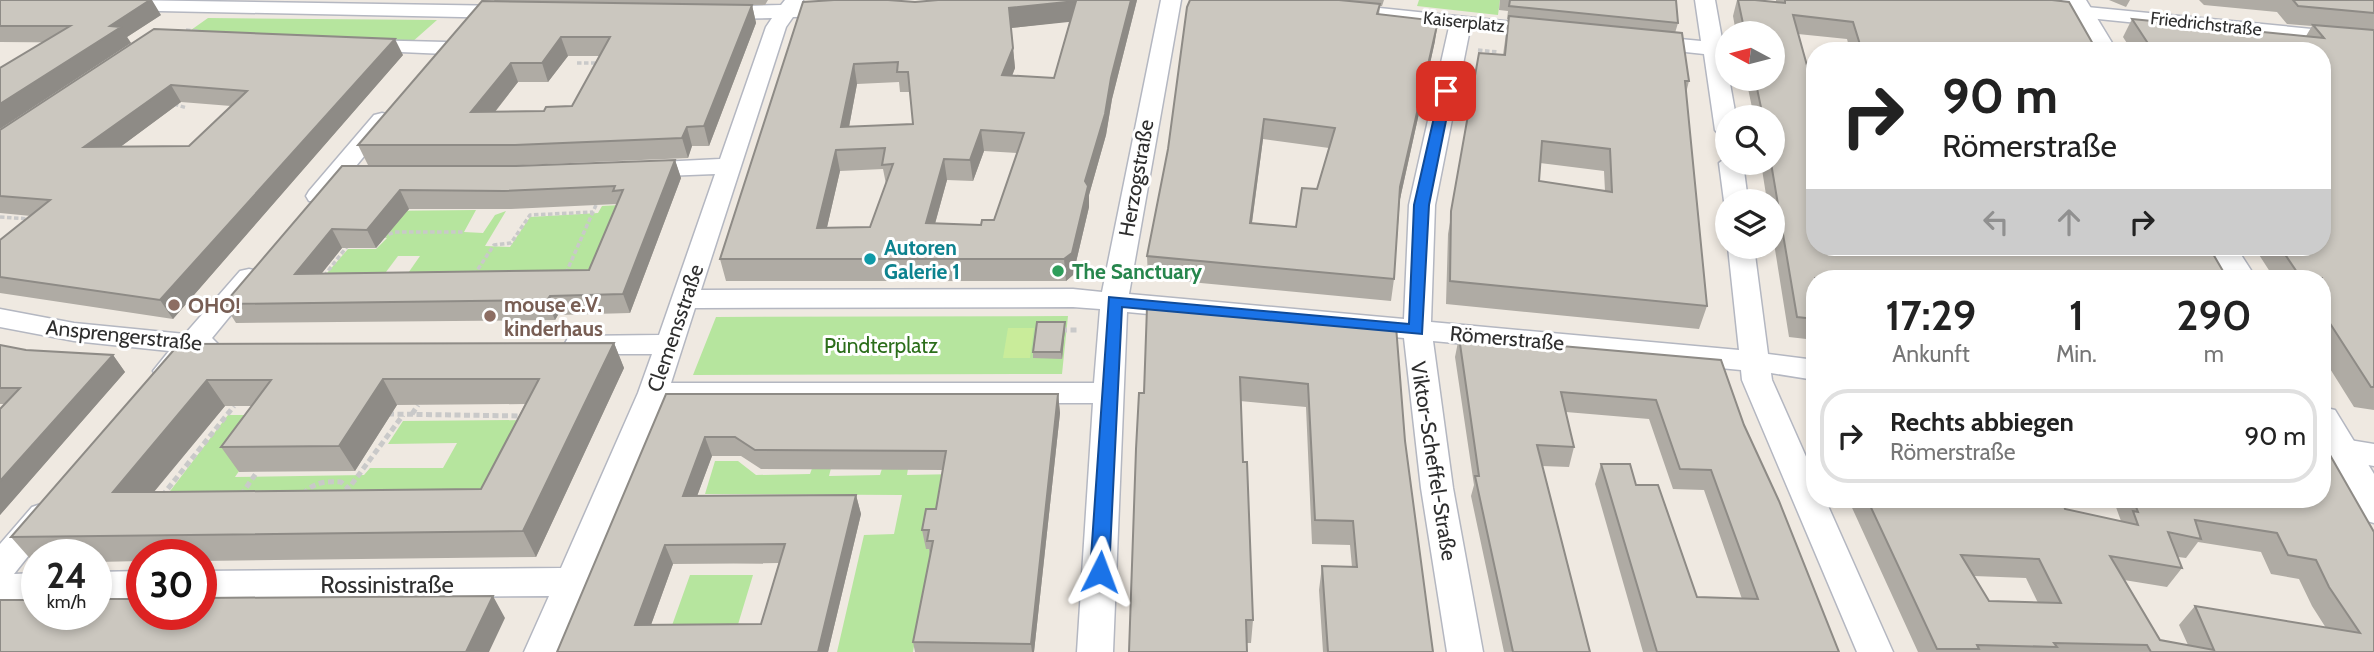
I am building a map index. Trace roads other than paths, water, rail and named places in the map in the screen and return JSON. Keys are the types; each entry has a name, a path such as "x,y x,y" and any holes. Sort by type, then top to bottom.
{"street":[{"name":"Herzogstraße","path":"1095,652 1115,301 1171,0"},
{"path":"1705,0 1723,105"},
{"path":"178,30 210,3"},
{"path":"104,6 210,3 478,6 532,12"},
{"path":"421,75 478,6"},
{"path":"2077,6 2099,42"},
{"name":"Friedrichstraße","path":"2030,7 2077,6 2374,41"},
{"path":"694,13 790,7 851,9"},
{"name":"Clemensstraße","path":"542,652 653,393 776,27 790,7"},
{"name":"Kaiserplatz","path":"1326,8 1397,7 1461,21 1569,33"},
{"name":"Viktor-Scheffel-Straße","path":"1461,21 1422,205 1417,330 1437,488 1465,652"},
{"path":"1628,39 1714,50"},
{"path":"341,45 446,48"},
{"path":"300,218 348,175 395,104"},
{"path":"621,171 729,166"},
{"path":"153,389 265,259"},
{"path":"1742,259 1756,380 1806,494"},
{"path":"684,299 965,297 1115,301"},
{"name":"Römerstraße","path":"1115,301 1752,361 1806,369"},
{"name":"Ansprengerstraße","path":"0,318 74,332 192,344 230,345"},
{"path":"558,345 669,344"},
{"path":"653,393 1109,393"},
{"path":"2340,443 2374,508"},
{"path":"0,567 63,494"},
{"path":"1812,508 1875,652"},
{"name":"Rossinistraße","path":"217,585 572,582"},
{"path":"0,587 21,587"}],"place":[{"name":"Autoren Galerie 1","path":"870,259"},
{"name":"The Sanctuary","path":"1058,271"},
{"name":"OHO!","path":"174,305"},
{"name":"mouse e.V. kinderhaus","path":"490,316"}],"park label":[{"name":"Pündterplatz","path":"881,345"}]}
